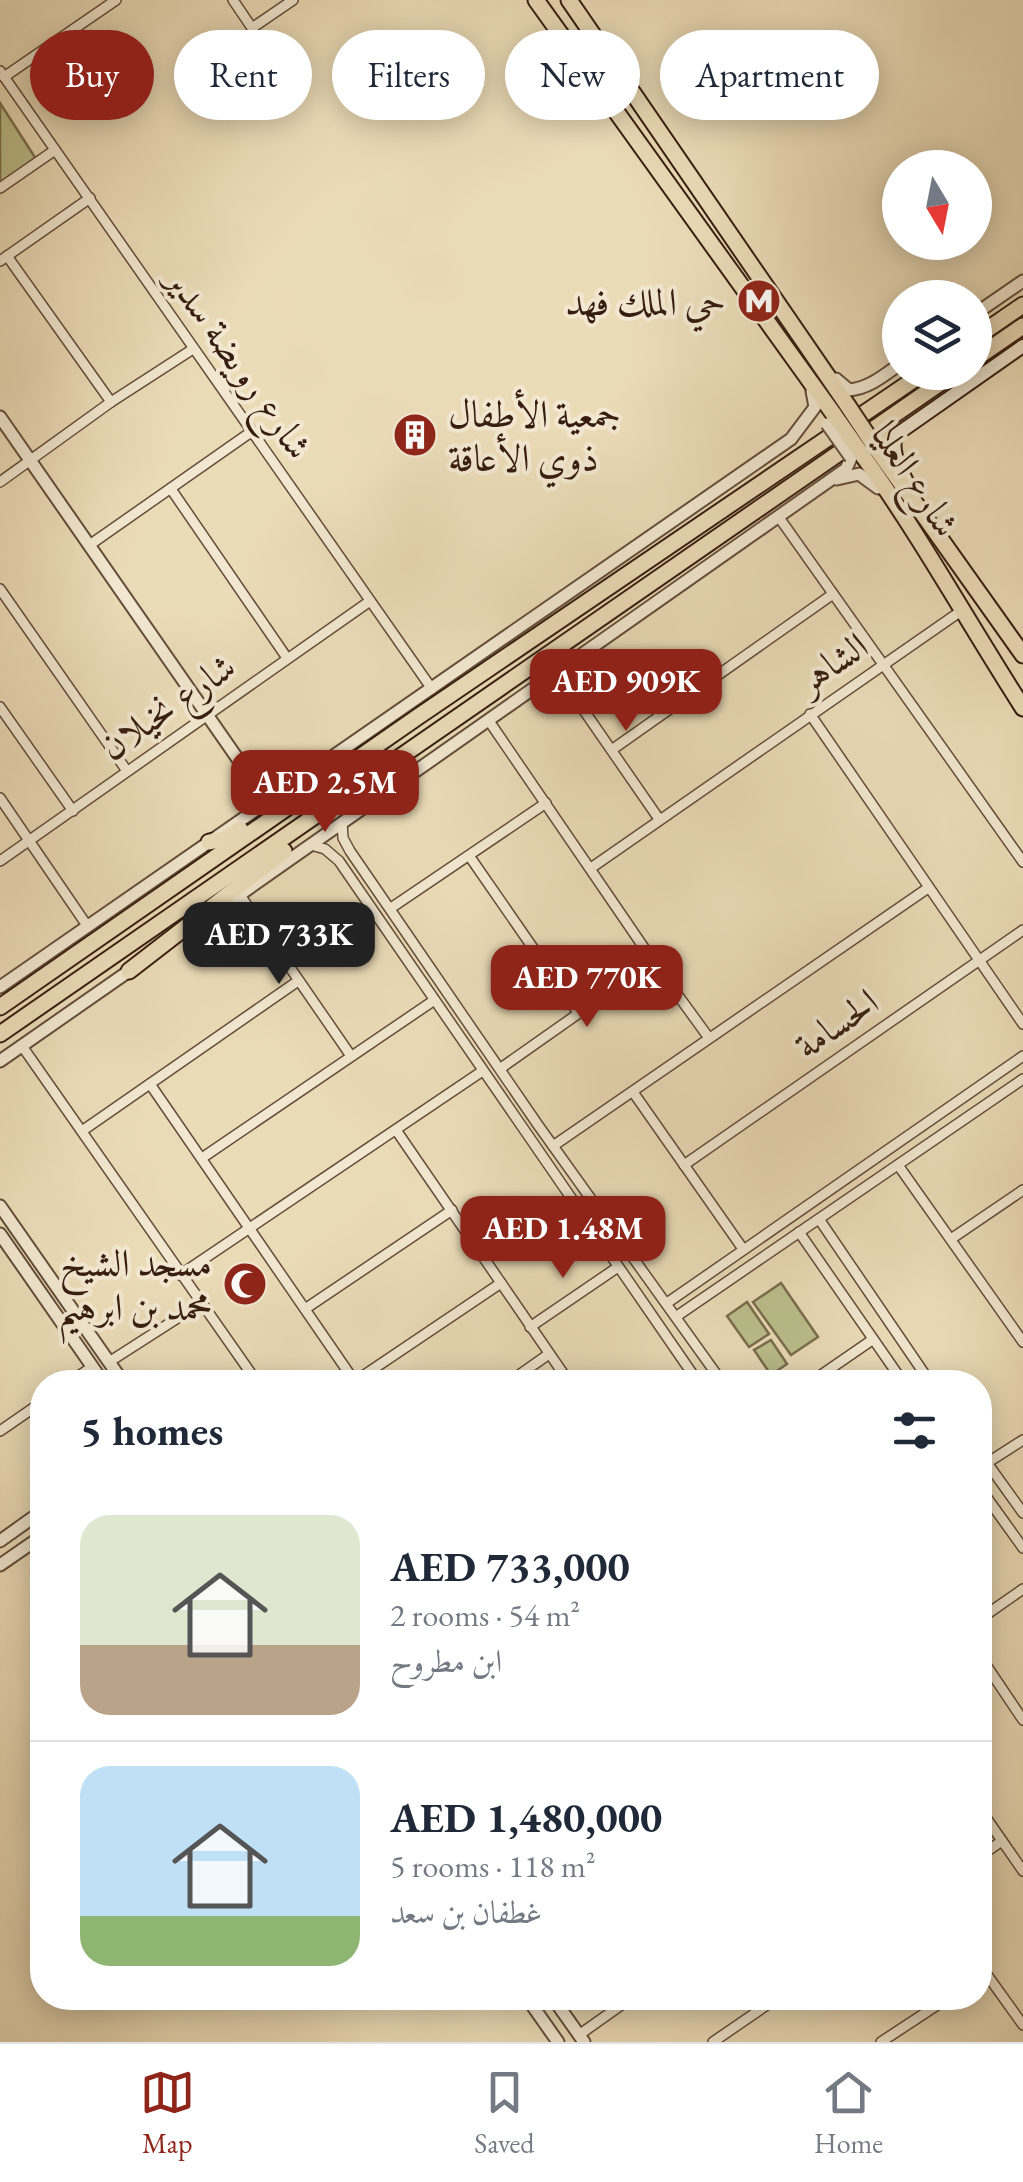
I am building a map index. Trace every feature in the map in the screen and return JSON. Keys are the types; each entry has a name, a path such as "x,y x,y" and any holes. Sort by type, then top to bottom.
{"main road":[{"path":"539,4 573,37 581,26 568,0"},
{"name":"شارع العليا","path":"568,0 590,30"},
{"name":"شارع العليا","path":"539,4 557,30"},
{"name":"شارع العليا","path":"640,101 812,354 837,415"},
{"name":"شارع العليا","path":"624,120 863,454 910,508 1023,655"},
{"path":"992,326 1023,304"},
{"path":"992,347 1023,326"},
{"path":"910,508 892,446 896,434 1023,346"},
{"path":"0,1008 899,390"},
{"path":"0,1034 930,390"},
{"name":"شارع العليا","path":"910,508 960,611 1023,708"},
{"path":"129,971 405,757"},
{"path":"209,842 224,839 314,781 334,775"}],"street":[{"path":"2,74 116,0"},
{"path":"233,0 252,28 292,0"},
{"name":"شارع رويضة سدير","path":"2,74 432,688"},
{"path":"0,188 55,150"},
{"path":"90,198 4,258 111,402"},
{"path":"992,302 1023,280"},
{"path":"0,482 193,349"},
{"path":"812,354 849,390 866,387 882,376"},
{"path":"791,439 812,413 816,399 795,362"},
{"path":"0,987 791,439 837,415"},
{"path":"0,416 267,801"},
{"path":"91,544 251,432"},
{"path":"0,1061 558,674 863,454"},
{"path":"819,486 860,474 910,508"},
{"path":"171,489 287,658"},
{"path":"778,516 1023,862"},
{"path":"0,589 127,771"},
{"path":"613,749 834,594"},
{"name":"شارع نخيلان","path":"0,861 370,600"},
{"name":"الشاهر","path":"592,868 960,611"},
{"path":"558,674 659,819"},
{"path":"0,707 72,811"},
{"path":"810,714 1023,1024"},
{"path":"489,721 652,962 710,1038"},
{"path":"0,798 88,926"},
{"path":"391,908 546,803"},
{"path":"342,822 343,838 350,851 538,1125 714,1370"},
{"path":"312,845 325,849 339,861 690,1370"},
{"path":"339,861 336,850 350,851"},
{"path":"470,856 578,1013"},
{"path":"553,1146 928,888"},
{"path":"240,895 351,1056"},
{"name":"الحسامة","path":"684,1165 1023,930"},
{"path":"501,1068 652,962"},
{"path":"82,1131 298,981"},
{"path":"202,1158 433,1001"},
{"path":"22,1046 249,1370"},
{"path":"657,1323 742,1249 1023,1056"},
{"path":"180,1275 481,1072"},
{"path":"672,1310 799,1232 1023,1078"},
{"path":"150,1084 347,1370"},
{"path":"633,1092 742,1249"},
{"path":"518,1122 531,1114"},
{"path":"930,1120 940,1135"},
{"path":"526,1132 538,1125"},
{"path":"396,1130 561,1370"},
{"path":"898,1164 1023,1342"},
{"path":"951,1239 1023,1190"},
{"path":"0,1206 115,1370"},
{"path":"305,1309 452,1210"},
{"path":"818,1219 922,1370"},
{"path":"799,1232 894,1370"},
{"path":"0,1234 92,1368 89,1370"},
{"path":"530,1327 618,1268"},
{"path":"373,1370 501,1284"},
{"path":"109,1362 202,1304"},
{"path":"828,1370 872,1340"},
{"path":"526,1370 549,1354"},
{"path":"0,1431 30,1410"},
{"path":"992,1460 1023,1440"},
{"path":"992,1470 1023,1514"},
{"path":"992,1505 1023,1548"},
{"path":"0,1541 30,1520"},
{"path":"0,1565 30,1544"},
{"path":"992,1611 1023,1589"},
{"path":"992,1674 1023,1720"},
{"path":"992,1826 1023,1871"},
{"path":"992,1848 1002,1841"},
{"path":"992,1984 1023,2026"},
{"path":"535,2010 558,2042"},
{"path":"562,2010 582,2038 616,2010"},
{"path":"713,2042 760,2010"},
{"path":"881,2042 930,2010"}],"green space":[{"path":"0,103 36,159 0,184"},
{"path":"781,1283 818,1337 791,1355 753,1302"},
{"path":"747,1302 769,1334 749,1347 727,1316"},
{"path":"771,1340 787,1364 778,1370 768,1370 754,1350"}],"place":[{"name":"حي الملك فهد","path":"759,301"},
{"name":"جمعية الأطفال ذوي الأعاقة","path":"415,435"},
{"name":"مسجد الشيخ محمد بن ابرهيم","path":"245,1284"}]}
